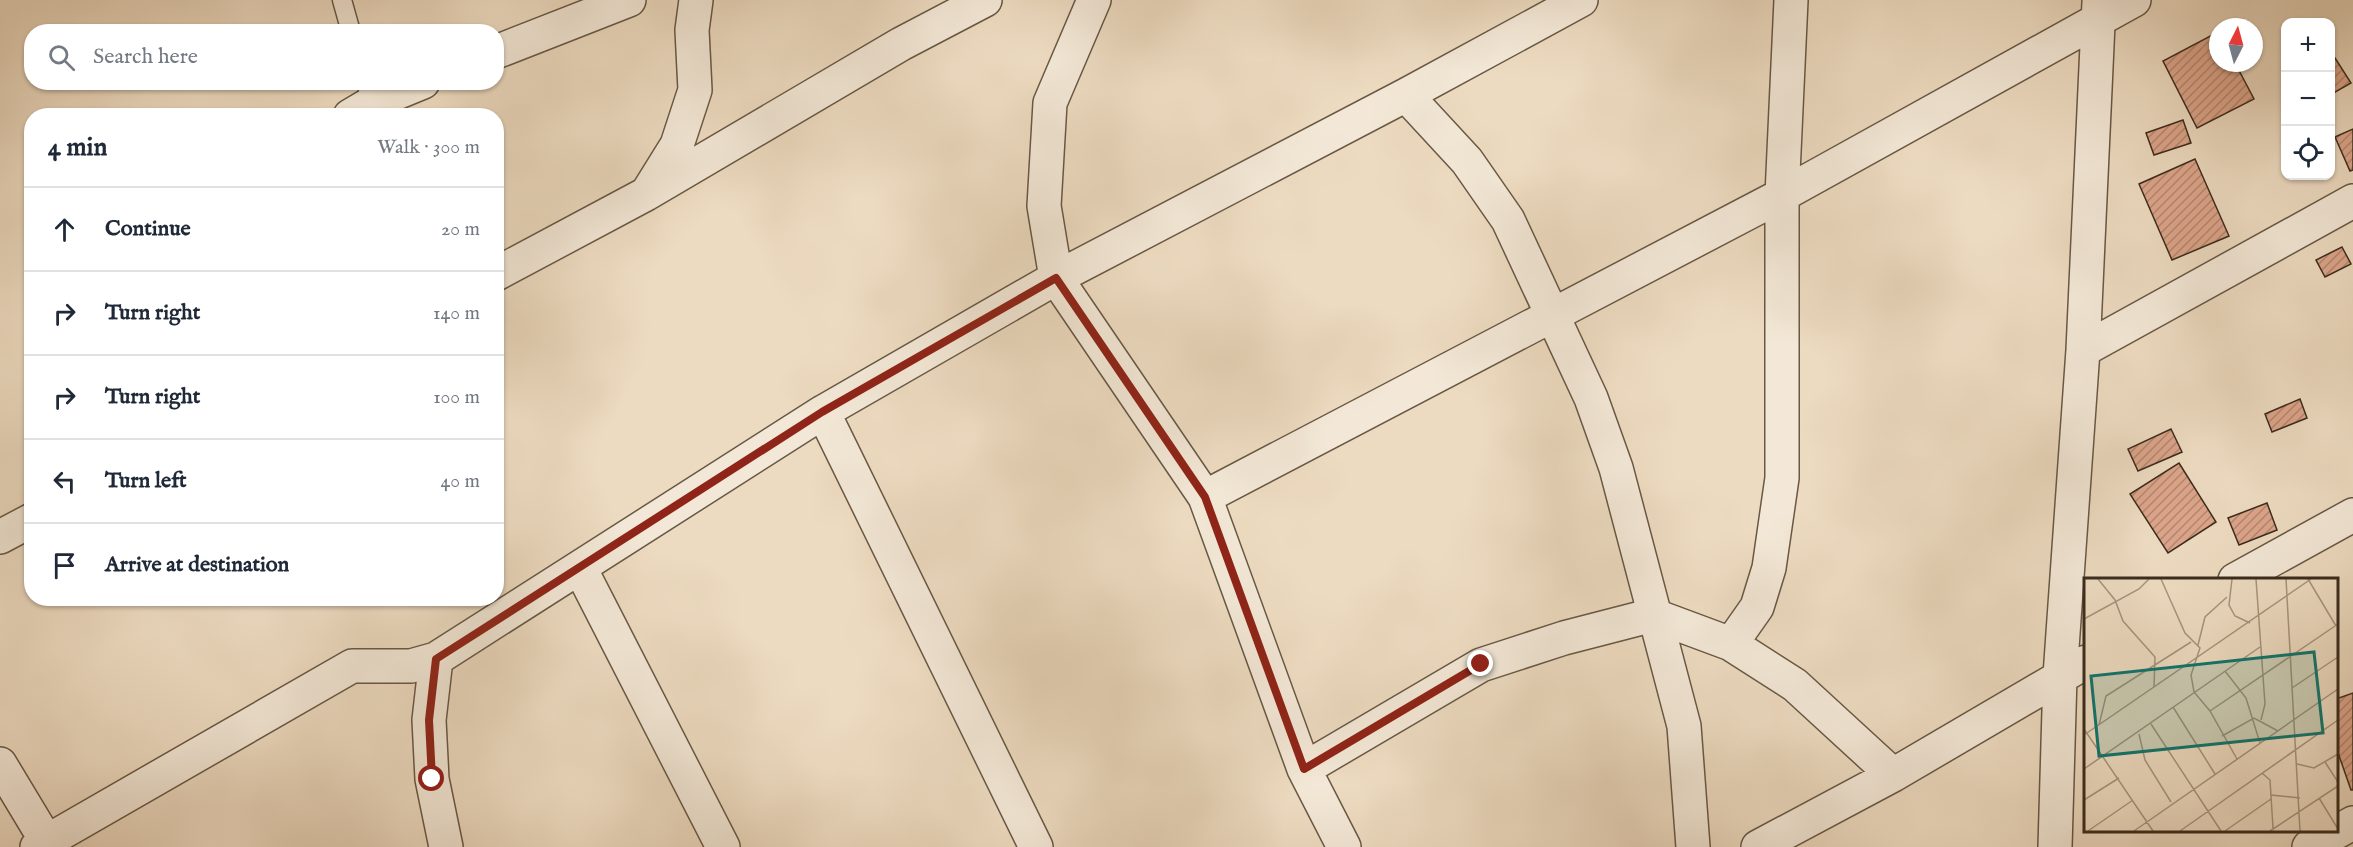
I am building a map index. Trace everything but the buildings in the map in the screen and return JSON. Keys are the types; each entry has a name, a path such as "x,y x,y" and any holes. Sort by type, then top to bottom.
{"street":[{"path":"504,49 629,0"},
{"path":"646,194 677,146 695,90 692,30 696,0"},
{"path":"504,270 646,194 901,44 985,0"},
{"path":"1094,0 1050,103 1044,206 1056,278 1205,497 1304,769 1344,847"},
{"path":"0,764 44,845 352,666 411,666 436,659 822,412 1056,278 1406,95 1581,0"},
{"path":"1731,644 1757,607 1769,568 1782,478 1782,195 1791,0"},
{"path":"1205,497 1782,195 2098,10 2134,0"},
{"path":"2055,847 2073,669 2083,350 2098,10"},
{"path":"363,100 396,90"},
{"path":"1406,95 1467,161 1508,220 1591,398 1616,468 1684,726 1694,847"},
{"path":"2083,350 2353,201"},
{"path":"822,412 1036,847"},
{"path":"2239,578 2353,515"},
{"path":"0,537 24,524"},
{"path":"580,567 723,847"},
{"path":"1304,769 1481,664 1564,638 1653,615 1731,644 1795,685 1893,775"},
{"path":"436,659 429,720 432,779 446,847"},
{"path":"1758,847 1893,775 2073,669"},
{"path":"2338,831 2353,823"},
{"path":"2309,847 2336,832"}],"lane":[{"path":"342,0 349,24"}],"route":[{"path":"432,779 429,720 436,659 822,412 1056,278 1205,497 1304,769 1481,664"}]}
